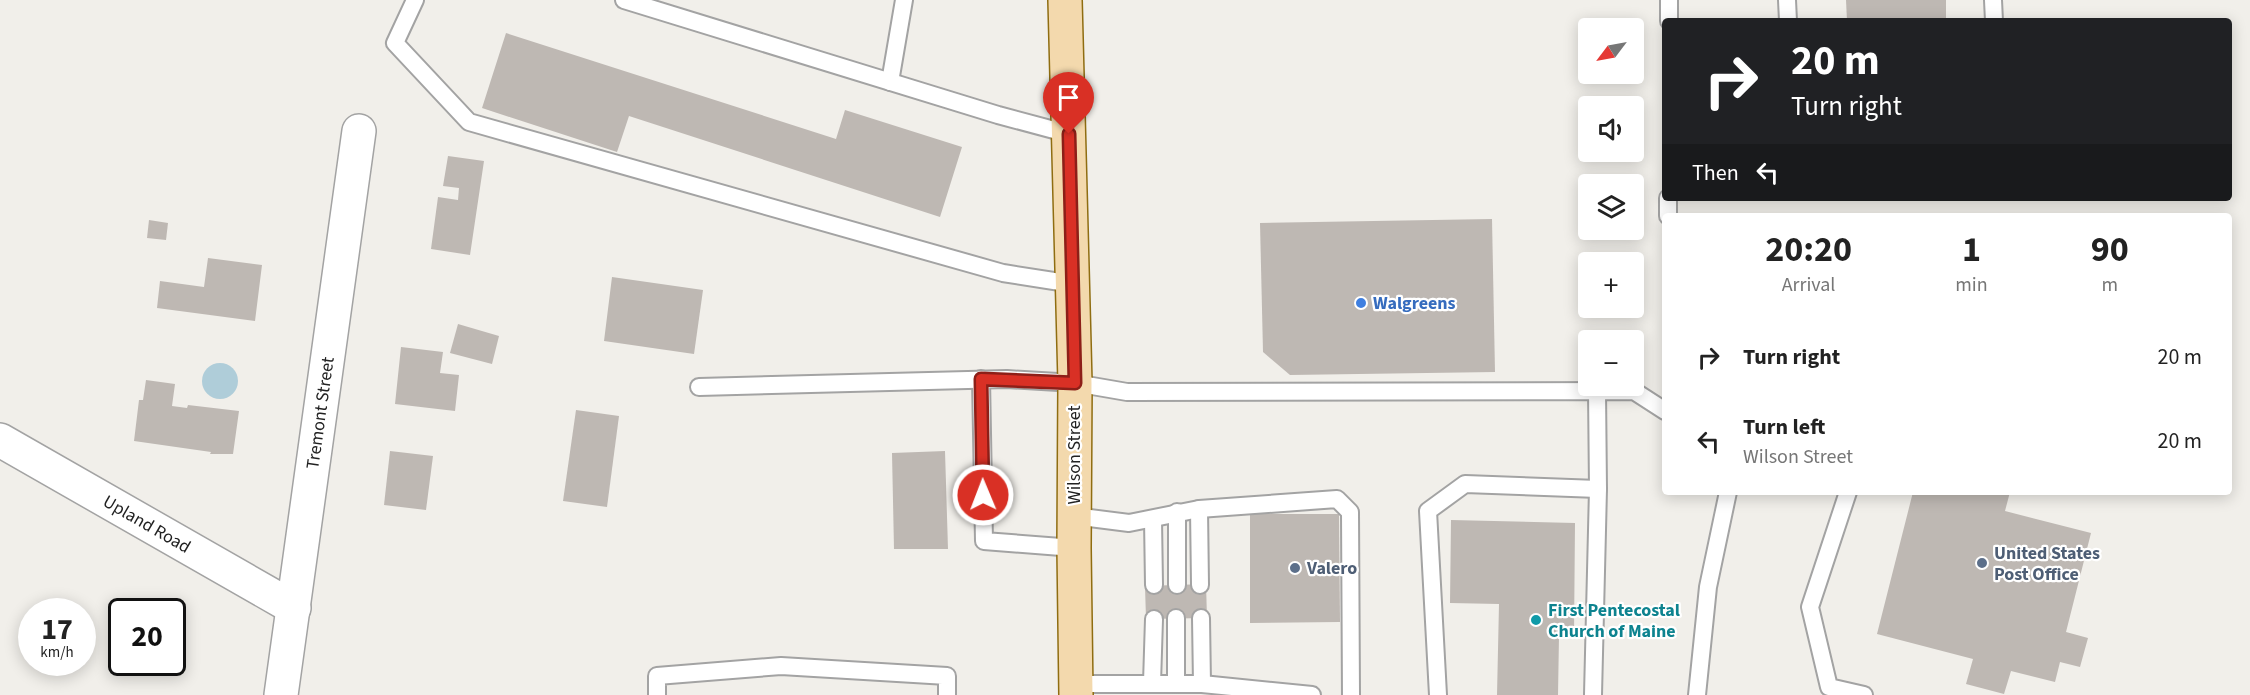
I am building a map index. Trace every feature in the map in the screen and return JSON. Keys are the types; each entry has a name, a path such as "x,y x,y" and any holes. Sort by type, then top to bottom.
{"main road":[{"name":"Wilson Street","path":"1065,0 1075,383 1076,689"}],"street":[{"name":"Tremont Street","path":"281,695 359,131"},
{"name":"Upland Road","path":"0,440 294,608"}],"lane":[{"path":"416,0 395,43 469,122 1003,273 1073,284"},
{"path":"624,0 998,115 1069,134"},
{"path":"890,82 904,0"},
{"path":"1669,0 1669,18"},
{"path":"1787,0 1788,18"},
{"path":"1993,0 1994,18"},
{"path":"981,379 984,541 1074,548"},
{"path":"699,387 981,379 1075,383 1126,392 1578,392"},
{"path":"1593,695 1598,489 1597,396"},
{"path":"1642,396 1662,409"},
{"path":"1438,695 1428,512 1465,484 1598,489"},
{"path":"1697,695 1708,587 1727,495"},
{"path":"1847,495 1810,606 1828,692 1864,695"},
{"path":"1074,516 1129,523 1199,509 1337,499 1350,512 1351,695"},
{"path":"1199,509 1200,585"},
{"path":"1177,512 1177,585"},
{"path":"1154,519 1154,585"},
{"path":"1176,618 1176,684"},
{"path":"1201,618 1202,684"},
{"path":"1152,683 1154,619"},
{"path":"657,695 657,676 770,667 947,676 947,695"},
{"path":"1076,689 1152,683 1202,684 1312,695"}],"water":[{"path":"220,363 233,368 238,381 233,394 220,399 207,394 202,381 207,368"}],"building":[{"path":"1846,0 1946,0 1946,18 1847,18"},
{"path":"506,33 836,139 845,110 962,147 940,217 629,116 617,152 482,108"},
{"path":"448,156 484,161 470,255 431,249 438,197 458,200 459,188 443,186"},
{"path":"1492,219 1495,372 1290,375 1263,352 1260,223"},
{"path":"149,220 168,223 166,240 147,238"},
{"path":"208,258 262,265 255,321 157,308 160,281 204,287"},
{"path":"612,277 703,290 694,354 604,341"},
{"path":"458,324 499,336 492,364 450,353"},
{"path":"401,347 443,352 440,373 459,375 455,411 395,404"},
{"path":"146,380 175,384 172,406 187,408 188,405 239,411 233,454 210,454 211,452 134,441 139,400 143,400"},
{"path":"576,410 619,416 607,507 563,501"},
{"path":"390,451 433,456 426,510 384,505"},
{"path":"945,451 948,549 894,549 892,453"},
{"path":"1912,495 2009,495 2005,511 2091,533 2066,632 2088,638 2080,667 2060,662 2055,682 2011,671 2004,694 1966,684 1973,659 1877,634"},
{"name":"Valero","path":"1250,514 1339,514 1340,622 1250,623"},
{"name":"First Pentecostal Church of Maine","path":"1451,520 1575,523 1574,636 1559,636 1558,695 1497,695 1499,604 1450,603"},
{"path":"1206,584 1207,618 1146,619 1145,586"}],"place":[{"name":"Walgreens","path":"1361,303"},
{"name":"United States Post Office","path":"1982,563"},
{"name":"Valero","path":"1295,568"},
{"name":"First Pentecostal Church of Maine","path":"1536,620"}],"route":[{"path":"983,495 981,379 1075,383 1069,134"}]}
